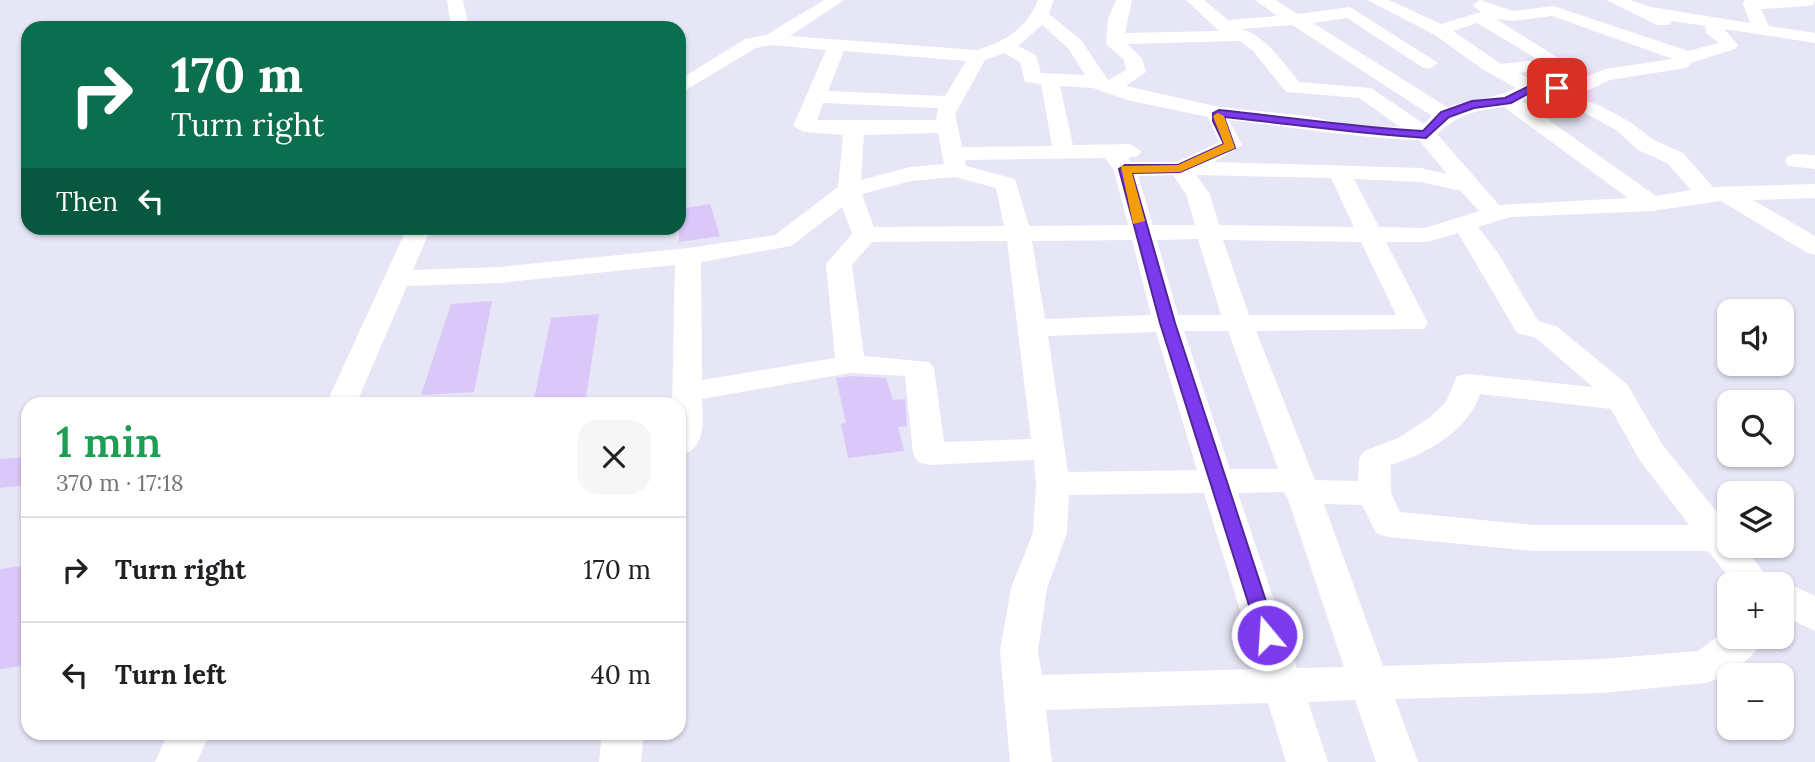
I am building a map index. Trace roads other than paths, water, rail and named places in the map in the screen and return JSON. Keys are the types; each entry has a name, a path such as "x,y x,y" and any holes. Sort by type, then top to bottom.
{"street":[{"path":"455,0 459,21"},
{"path":"771,40 836,0"},
{"path":"1104,84 1136,72 1133,58 1116,42 1117,19 1124,0"},
{"path":"1194,0 1231,31 1245,36 1259,47 1293,88 1308,122"},
{"path":"1263,0 1295,17 1445,115"},
{"path":"1375,0 1441,31 1531,88 1594,110 1623,126 1646,145 1675,158 1717,194 1815,247"},
{"path":"1614,0 1648,12 1718,27 1760,27 1811,42"},
{"path":"1760,27 1751,4 1809,2"},
{"path":"686,84 751,43 771,40 978,57 1007,48 1038,6 1076,47 1104,84"},
{"path":"1076,47 1231,31 1295,17 1314,19 1350,12 1368,21 1379,32 1429,63 1452,68 1552,64 1554,61 1482,10"},
{"path":"1441,31 1482,10 1523,16 1553,10 1686,57 1697,57 1729,45 1718,27"},
{"path":"837,45 804,126 854,130 949,115"},
{"path":"1007,48 1029,60 1032,78 1104,84 1134,96 1219,113 1308,122 1350,131 1426,134 1445,115 1472,105 1508,100 1531,88 1582,86 1605,75 1679,64 1686,57"},
{"path":"954,162 949,115 962,80 978,57"},
{"path":"1377,72 1429,63"},
{"path":"1050,80 1052,105 1064,151"},
{"path":"1293,88 1364,92 1426,134 1493,213"},
{"path":"815,97 915,99 949,115"},
{"path":"1508,100 1652,204"},
{"path":"1194,163 1231,145 1218,121 1219,113"},
{"path":"854,130 849,190 851,208 865,235"},
{"path":"1384,133 1402,159 1421,176"},
{"path":"399,278 499,275 688,256 782,241 849,190 954,162 1064,151 1118,160 1421,176 1469,186"},
{"path":"1118,160 1307,762"},
{"path":"954,162 1007,184 1024,260 1053,484 1050,533 1029,588 1019,652 1031,762"},
{"path":"1194,163 1206,232 1237,322 1269,396 1397,762"},
{"path":"1032,328 1237,322 1414,323 1339,171"},
{"path":"850,364 839,264 865,235 1206,232 1427,236 1493,213 1559,205 1652,204 1717,194 1815,191"},
{"path":"1464,225 1485,253 1527,327 1546,332 1616,391 1650,451 1717,538"},
{"path":"344,397 416,235"},
{"path":"686,437 689,392 688,256"},
{"path":"689,392 850,364 919,368 929,454 1048,449"},
{"path":"1621,400 1468,383 1460,407 1436,428 1405,450 1375,459 1374,493 1388,524 1534,538 1717,538"},
{"path":"1053,484 1218,481 1374,493"},
{"path":"1733,558 1744,572"},
{"path":"1794,601 1815,615"},
{"path":"1024,693 1602,676 1706,667 1730,649"},
{"path":"176,762 187,740"},
{"path":"620,762 623,740"}]}
